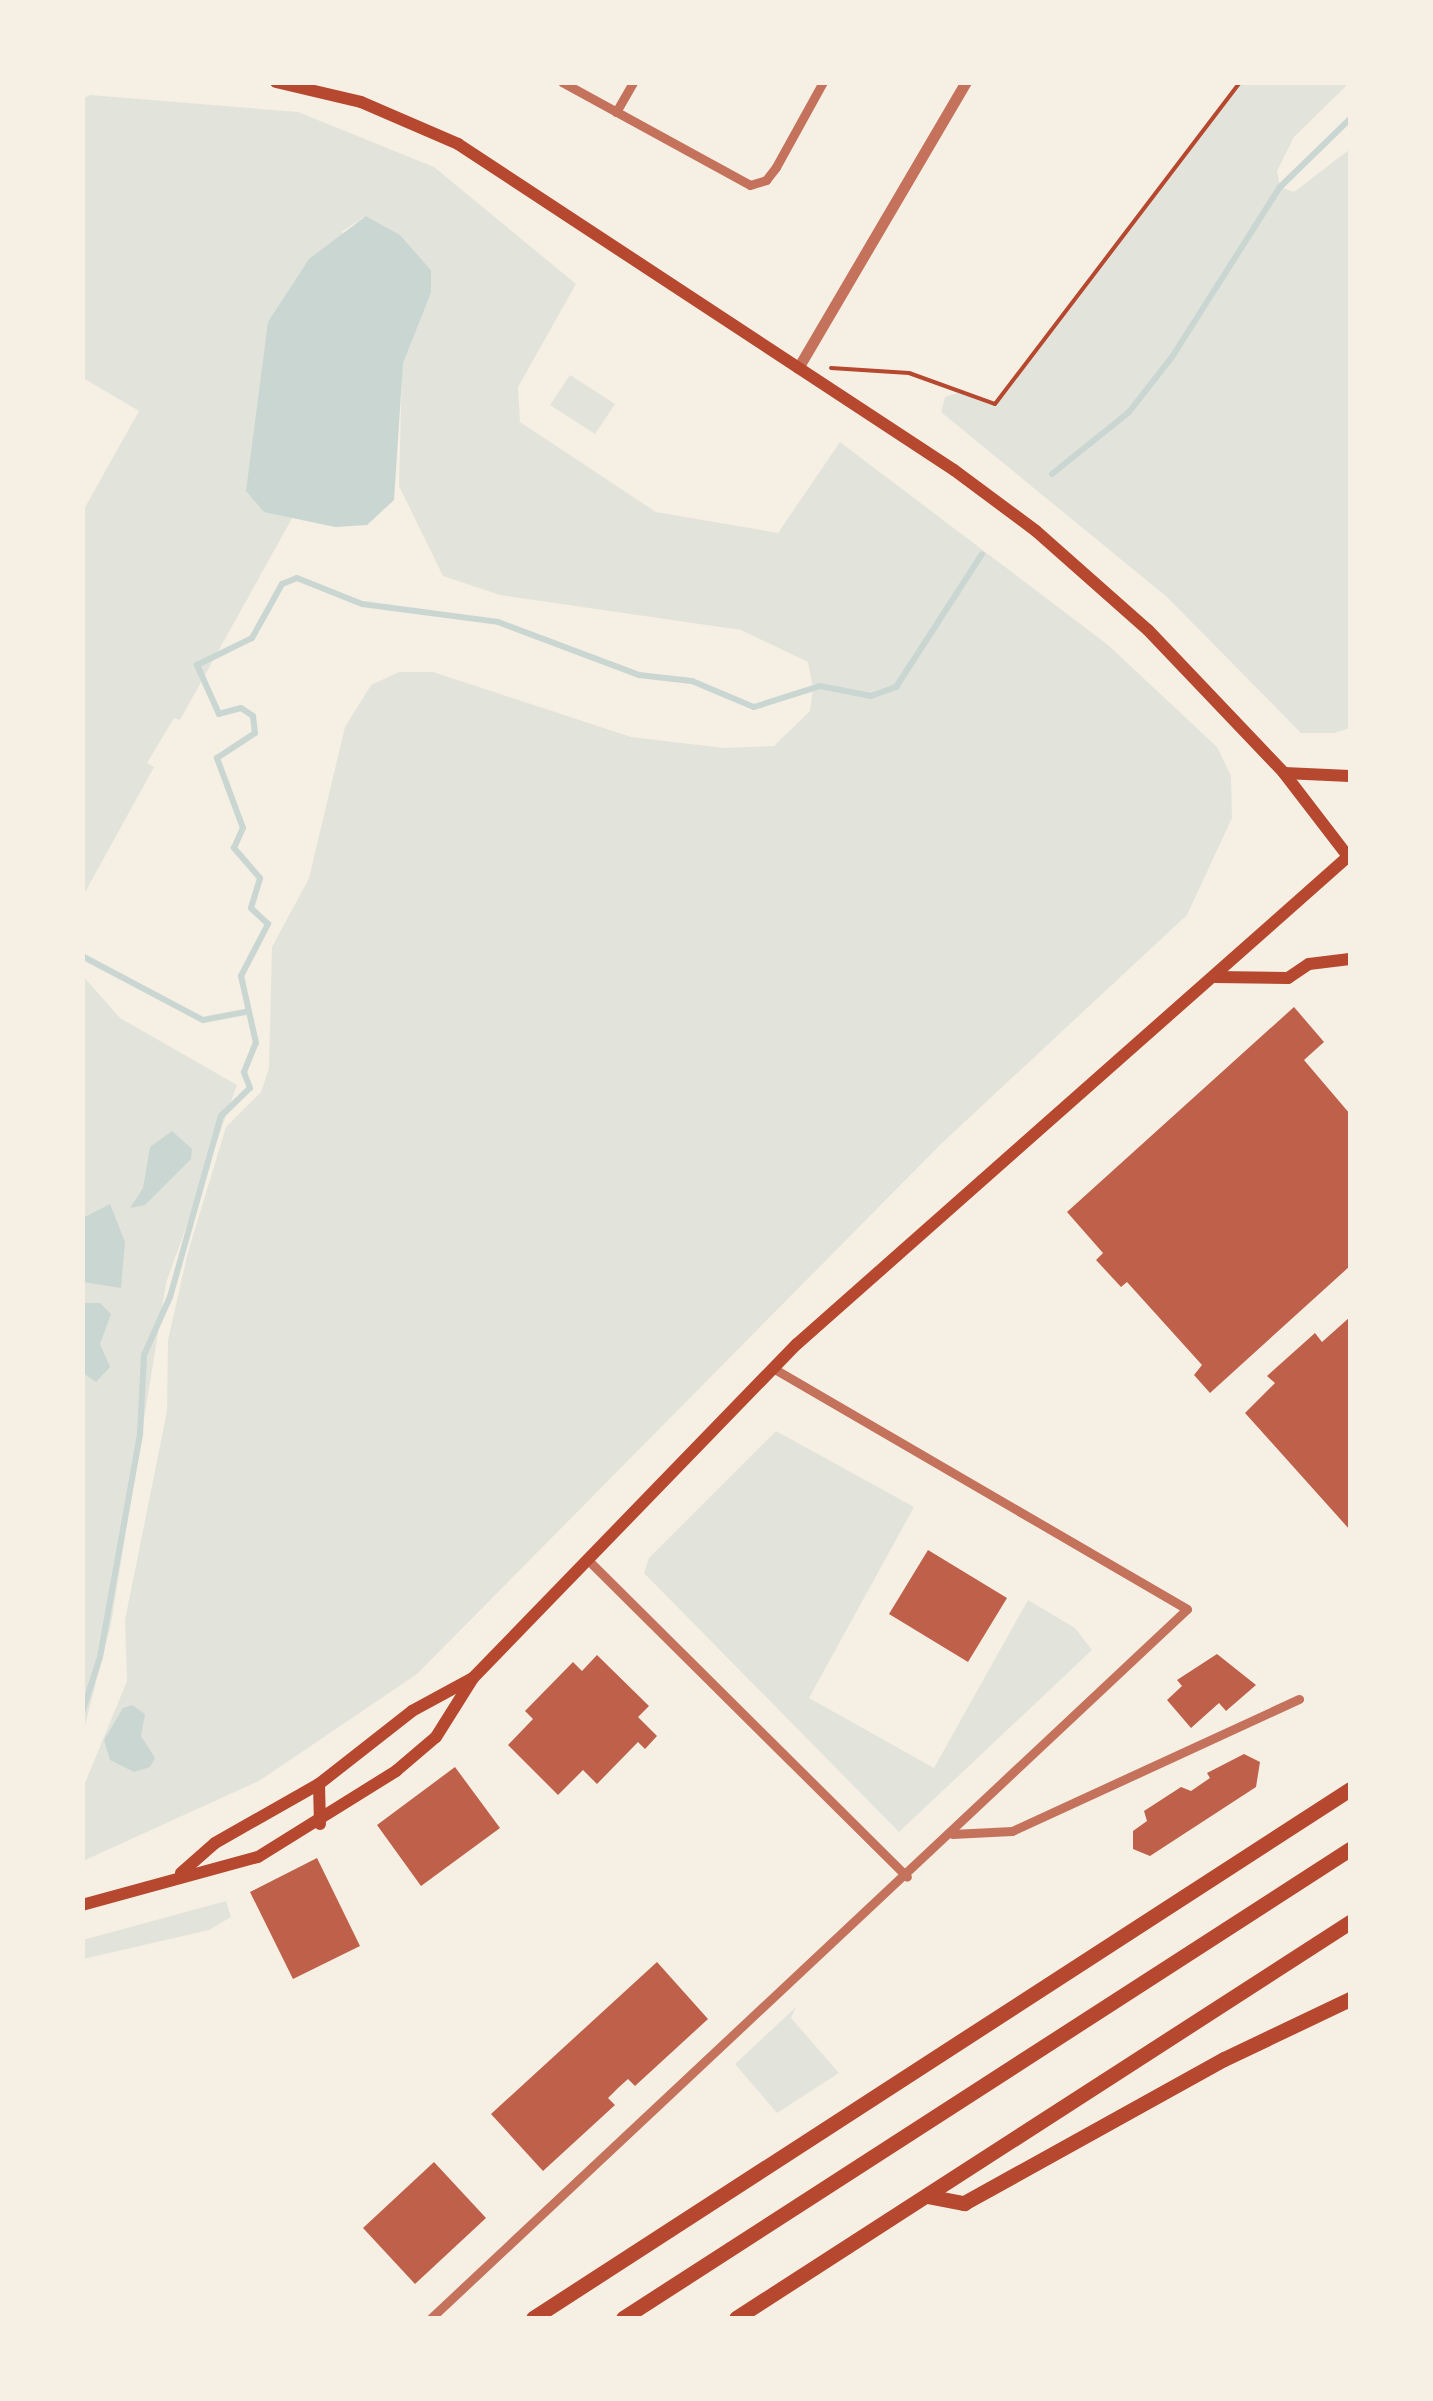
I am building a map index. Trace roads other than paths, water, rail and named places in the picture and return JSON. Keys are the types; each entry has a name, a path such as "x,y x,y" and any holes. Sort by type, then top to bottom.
{"highway":[{"path":"533,2318 1350,1788"},
{"path":"623,2318 1350,1849"},
{"path":"736,2318 1350,1922"},
{"path":"927,2196 964,2204 1224,2059 1350,1999"}],"main road":[{"path":"82,1905 181,1873 224,1871 320,1824 436,1738 473,1678 774,1369 901,1247 1350,857 1284,773 1192,673 1061,552 954,470 458,144 361,102 276,82"},
{"path":"1284,773 1350,776"},
{"path":"1215,977 1288,978 1309,964 1350,958"},
{"path":"181,1873 215,1842 319,1784 412,1712 473,1678"},
{"path":"319,1784 320,1824"}],"street":[{"path":"562,82 750,185 766,180 776,167 823,82"},
{"path":"616,112 632,82"},
{"path":"798,368 966,82"},
{"path":"431,2318 907,1877 1187,1609 774,1369"},
{"path":"589,1561 907,1877"},
{"path":"952,1834 1012,1831 1299,1699"}],"waterway":[{"path":"1052,474 1129,412 1172,357 1280,187 1350,119"},
{"path":"82,1713 100,1657 140,1434 144,1355 170,1297 221,1116 250,1088 244,1072 256,1043 241,976 268,924 251,908 260,878 234,848 243,828 217,758 255,733 253,716 241,708 219,714 197,665 252,638 282,584 297,578 362,604 498,622 639,675 692,681 754,707 820,686 871,696 896,687 982,554"},
{"path":"82,956 203,1020 245,1012"}]}
